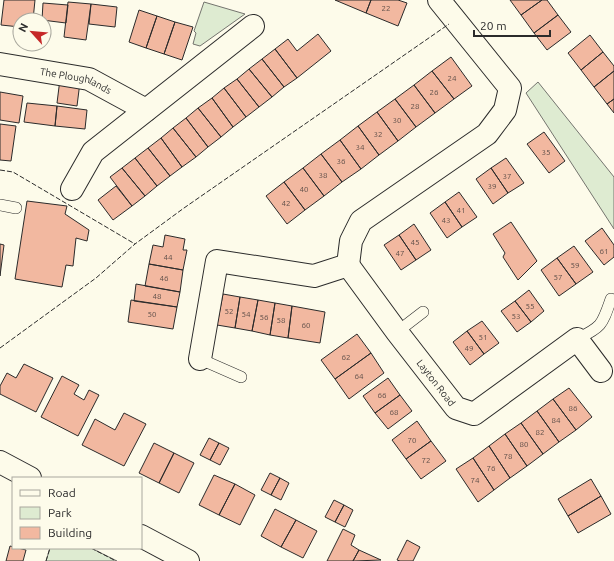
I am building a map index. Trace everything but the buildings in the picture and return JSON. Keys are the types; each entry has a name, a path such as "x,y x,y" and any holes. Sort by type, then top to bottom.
{"street":[{"path":"200,360 217,261 314,276 348,265 351,241 361,221 487,134 505,110 510,88 439,0"},
{"path":"72,188 93,152 252,26"},
{"name":"The Ploughlands","path":"0,64 88,79 146,110"},
{"name":"Layton Road","path":"348,265 397,332 456,408 474,414 577,339"},
{"path":"577,339 601,371"},
{"path":"0,462 28,477"},
{"path":"142,537 188,561"}],"lane":[{"path":"0,204 16,208"},
{"path":"577,339 596,330 601,325 611,299"},
{"path":"397,332 423,312"},
{"path":"200,360 241,377"}],"green space":[{"path":"204,2 245,14 200,46 193,44 196,33 194,31"},
{"path":"538,82 614,177 614,229 526,93"},
{"path":"50,549 93,549 117,561 46,561"}],"fence":[{"path":"0,348 96,278 135,244 184,208 449,24"},
{"path":"0,170 13,172 135,244"},
{"path":"46,561 50,549"},
{"path":"93,549 116,561"}]}
